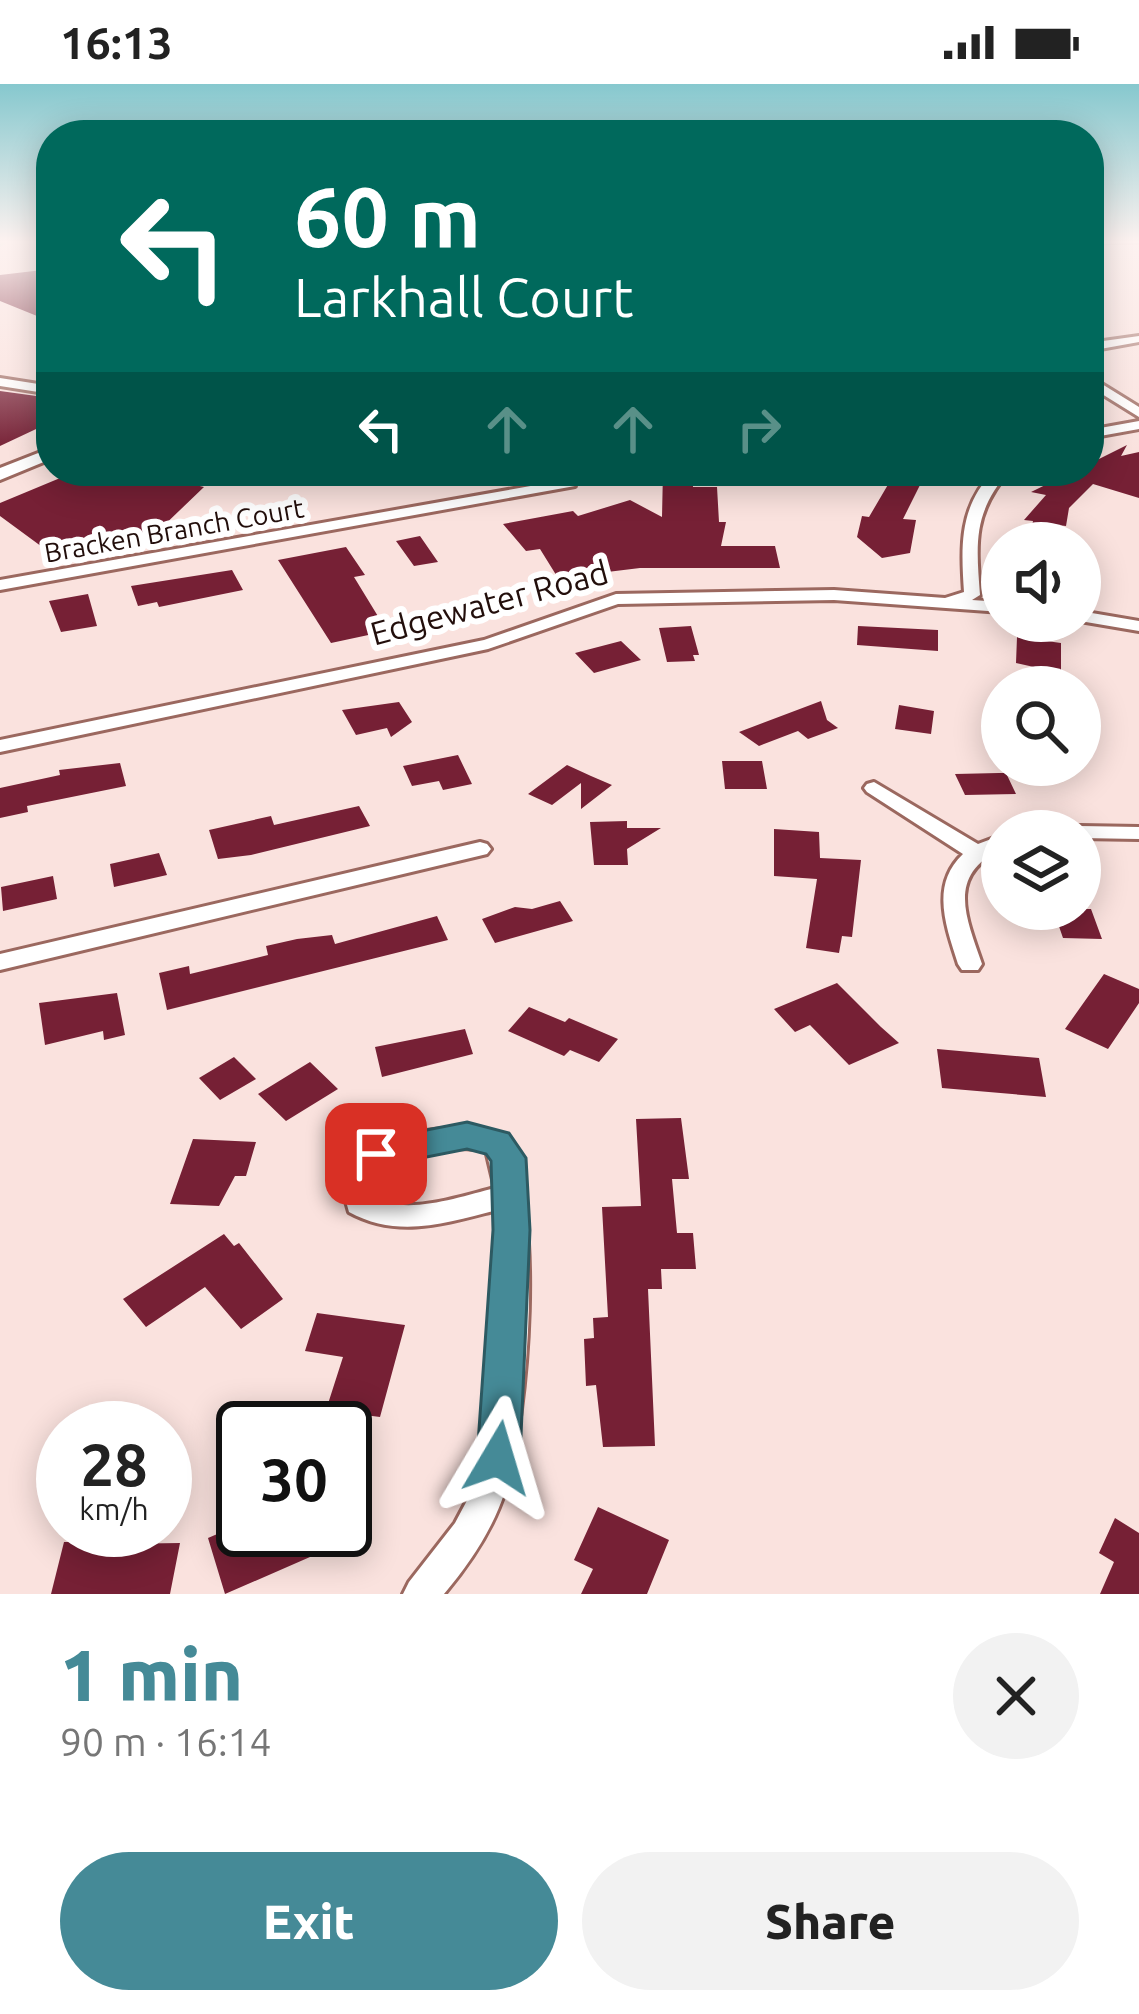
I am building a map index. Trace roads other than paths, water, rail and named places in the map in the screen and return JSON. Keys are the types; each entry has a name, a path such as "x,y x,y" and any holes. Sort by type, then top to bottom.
{"street":[{"path":"1104,344 1139,339"},
{"path":"0,382 36,388"},
{"path":"1104,390 1139,412"},
{"path":"1104,431 1139,425"},
{"path":"0,475 36,459"},
{"name":"Bracken Branch Court","path":"0,585 559,486"},
{"path":"949,601 972,595 970,516 987,486"},
{"name":"Edgewater Road","path":"0,746 488,644 616,599 778,595 981,605"},
{"path":"1101,620 1139,626"},
{"path":"874,788 974,851"},
{"path":"1101,832 1139,833"},
{"path":"970,964 952,892 956,874 981,848"},
{"path":"0,962 480,849"},
{"path":"421,1594 470,1530 498,1458 504,1423 511,1196 508,1158 485,1137 376,1154 361,1162 353,1175 358,1204 373,1215 393,1218 511,1196"}]}
